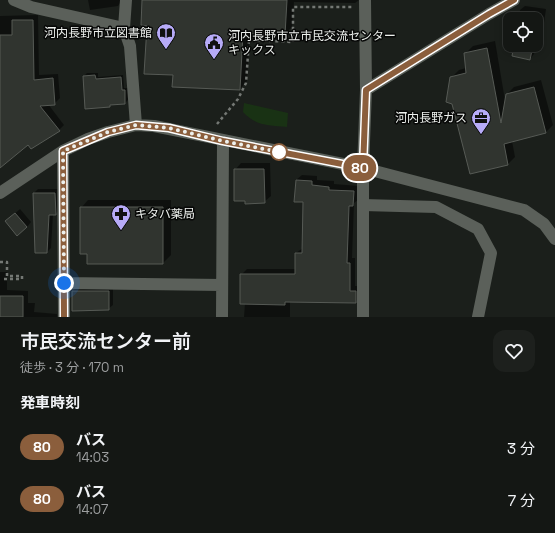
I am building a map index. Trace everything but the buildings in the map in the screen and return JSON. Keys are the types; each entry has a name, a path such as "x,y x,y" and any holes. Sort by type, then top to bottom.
{"street":[{"path":"14,0 31,7 124,28"},
{"path":"126,0 124,28 130,46 136,125"},
{"path":"489,0 489,14"},
{"path":"366,90 514,0"},
{"path":"363,317 363,168 366,90 365,4"},
{"path":"0,194 63,151 108,132 136,125 169,128 223,141 363,168 524,210 544,224 555,239"},
{"path":"222,317 223,141"},
{"path":"63,151 64,317"},
{"path":"363,205 436,207 478,229 491,253 478,317"},
{"path":"64,283 222,284"}],"path":[{"path":"217,124 238,99 246,83 248,40 293,42 293,7 365,4"},
{"path":"0,262 7,262 6,276 22,276 22,279 2,279"}],"green space":[{"path":"244,103 288,113 287,127 263,124 253,120 243,112"}],"bus line":[{"name":"80","path":"64,317 63,151 88,139 108,132 136,125 154,126 363,168 366,90 514,0"}],"place":[{"name":"河内長野市立図書館","path":"166,50"},
{"name":"河内長野市立市民交流センター キックス","path":"214,60"},
{"name":"河内長野ガス","path":"481,135"},
{"name":"キタバ薬局","path":"121,231"}],"route":[{"path":"64,283 63,151 88,139 136,125 169,128 279,152"}]}
